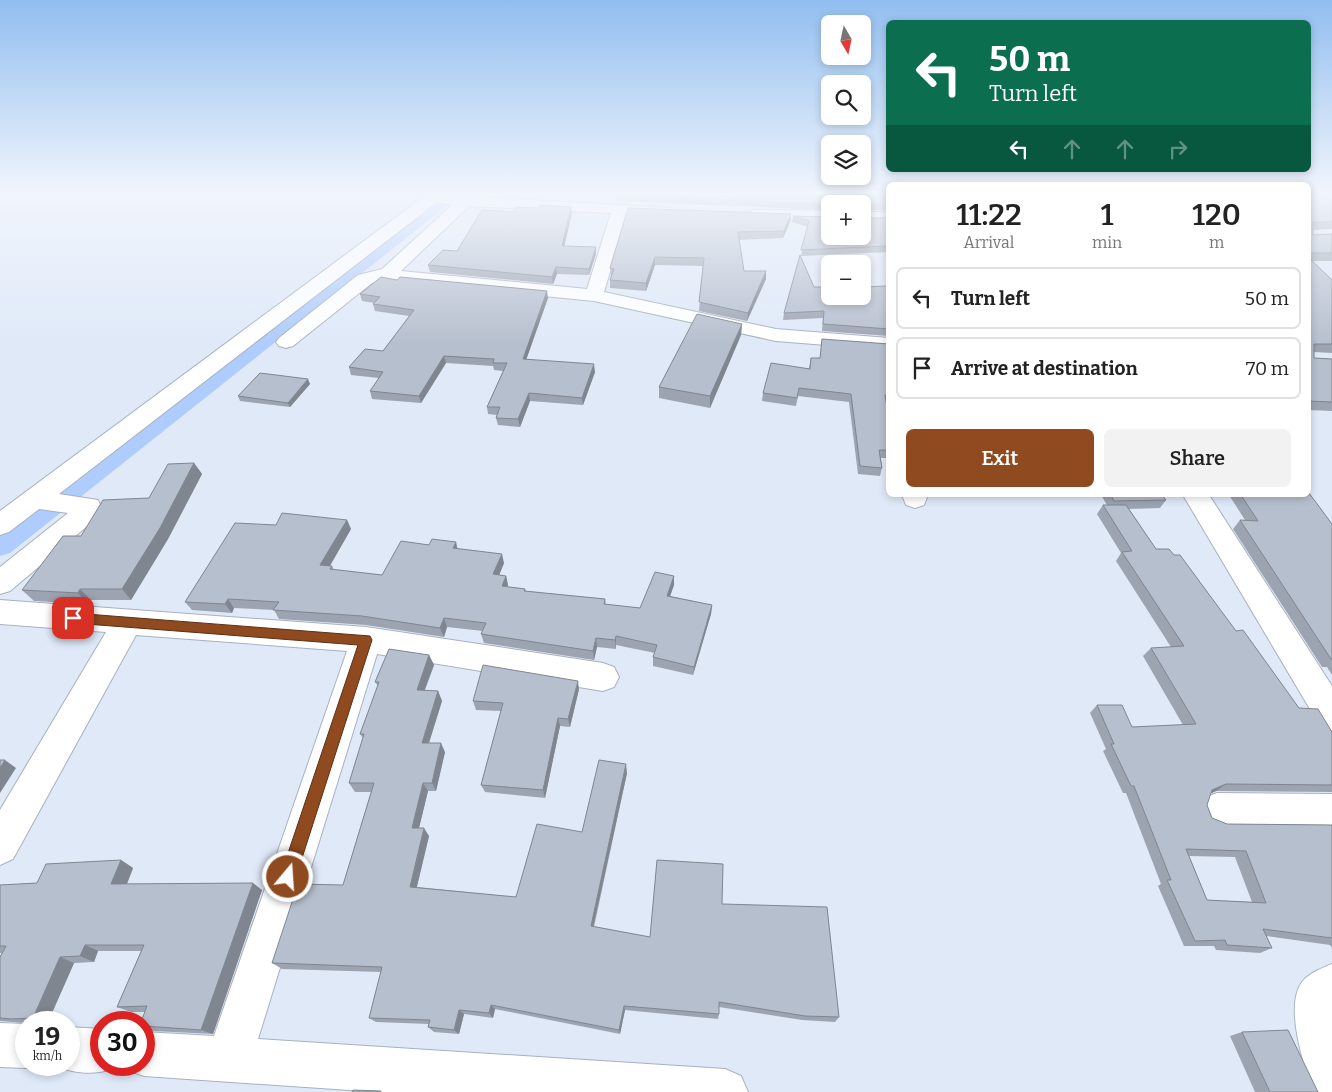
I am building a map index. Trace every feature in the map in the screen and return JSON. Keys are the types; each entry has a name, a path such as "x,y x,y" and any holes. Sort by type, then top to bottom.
{"street":[{"path":"0,525 41,500 376,243"},
{"path":"387,274 418,243"},
{"path":"594,295 610,243"},
{"path":"286,342 365,279 375,275 387,274 594,295 776,335 886,344"},
{"path":"1197,497 1332,715"},
{"path":"0,583 87,512 89,507 41,500"},
{"path":"0,612 366,640 603,677"},
{"path":"0,846 128,622"},
{"path":"229,1059 366,640"},
{"path":"1217,811 1332,812"},
{"path":"1332,985 1317,997 1317,1030 1332,1080"},
{"path":"0,1045 15,1046"},
{"path":"155,1055 725,1092"}],"building":[{"path":"462,243 563,243 562,246 596,247 589,269 556,267 552,277 428,265 443,250 457,251"},
{"path":"618,243 740,243 744,271 766,271 748,313 699,302 704,258 655,257 646,283 610,280 614,269 610,268"},
{"path":"803,243 871,245 871,243 886,243 886,246 801,250"},
{"path":"1311,243 1332,243 1332,253 1311,253"},
{"path":"800,255 814,287 821,287 821,305 871,305 871,287 886,286 886,329 823,324 824,311 784,313"},
{"path":"1311,260 1332,280 1332,344 1314,344 1314,358 1332,359 1332,402 1311,401"},
{"path":"381,277 397,280 400,277 547,291 523,359 594,364 582,398 529,393 518,419 496,418 500,407 487,407 507,363 493,363 494,359 444,356 419,396 370,391 383,372 349,367 365,349 383,351 414,310 373,304 380,297 360,294"},
{"path":"697,314 742,324 710,396 659,387"},
{"path":"822,339 886,344 886,450 879,450 882,468 860,466 851,394 799,388 797,398 763,393 771,363 810,369 811,358 820,358"},
{"path":"260,373 308,379 288,403 238,396"},
{"path":"194,463 160,528 122,589 80,589 78,593 22,590 63,536 81,536 103,500 149,498 168,464"},
{"path":"1311,496 1332,524 1332,659 1240,520 1258,521 1242,497"},
{"path":"1112,497 1164,497 1166,500 1114,501"},
{"path":"1103,505 1126,505 1156,549 1169,549 1174,555 1180,555 1236,631 1243,630 1299,708 1318,709 1332,732 1332,785 1226,784 1212,790 1207,805 1212,818 1227,824 1332,825 1332,938 1263,929 1272,948 1227,945 1225,940 1195,941 1167,880 1171,880 1134,786 1131,786 1111,744 1114,744 1097,705 1122,705 1132,727 1196,724 1151,648 1184,646 1122,552 1132,551","holes":["1186,849 1246,851 1266,903 1207,900"]},
{"path":"282,513 347,520 320,565 332,566 330,569 382,575 401,541 429,545 432,539 456,542 453,548 502,554 493,574 506,576 502,586 525,589 524,591 605,599 604,604 640,608 655,572 674,576 667,596 712,605 694,667 653,657 657,645 616,636 615,640 596,638 593,651 481,634 486,623 444,618 440,628 362,616 273,610 279,602 228,599 225,604 185,602 235,523 276,525"},
{"path":"389,649 429,655 417,690 438,691 422,743 441,743 432,783 423,783 412,828 424,828 410,887 516,897 537,824 582,832 599,760 626,764 591,926 650,937 657,860 723,864 722,904 827,907 839,1017 805,1016 719,1002 719,1014 624,1006 619,1030 491,1005 489,1013 459,1010 454,1030 428,1027 430,1020 369,1018 382,967 272,963 298,884 343,885 374,783 349,783 364,734 360,734 379,682 375,682"},
{"path":"483,665 578,681 568,719 558,718 543,790 481,785 503,703 473,701"},
{"path":"0,760 5,760 0,768"},
{"path":"121,860 111,884 253,883 201,1030 155,1027 155,1011 145,1011 147,1006 117,1007 144,945 85,945 80,956 60,957 36,1011 15,1011 15,1019 0,1018 0,957 6,946 0,946 0,885 37,883 46,864"},
{"path":"1288,1030 1318,1092 1270,1092 1242,1032"},
{"path":"353,1090 381,1091 381,1092 352,1092"}],"waterway":[{"path":"0,546 390,243"}],"route":[{"path":"73,618 366,640 288,877"}]}
